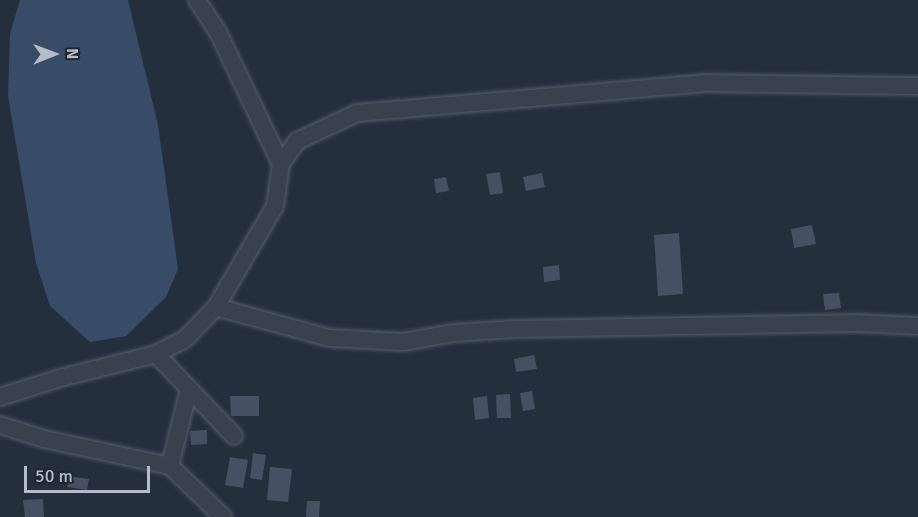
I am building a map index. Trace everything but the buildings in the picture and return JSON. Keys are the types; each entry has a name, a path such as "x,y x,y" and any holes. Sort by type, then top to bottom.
{"street":[{"path":"197,0 218,32 281,164"},
{"path":"0,397 64,376 156,354 184,340 216,307 275,206 281,164 297,141 357,113 704,83 918,86"},
{"path":"216,307 328,338 403,342 454,333 516,329 857,323 918,326"},
{"path":"156,354 234,436"},
{"path":"170,466 189,389"},
{"path":"0,424 44,439 170,466 223,517"}],"water":[{"path":"20,0 128,0 158,125 178,269 166,297 126,336 90,342 50,306 36,263 8,96 10,34"}]}
